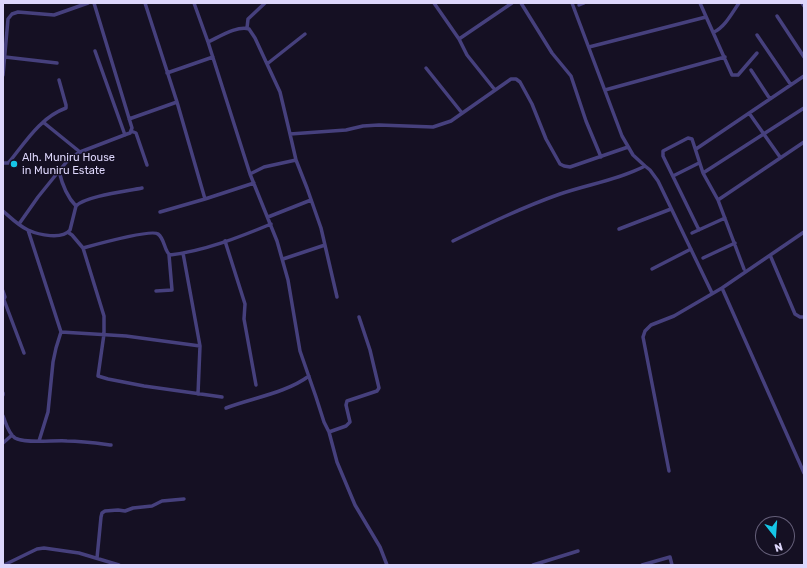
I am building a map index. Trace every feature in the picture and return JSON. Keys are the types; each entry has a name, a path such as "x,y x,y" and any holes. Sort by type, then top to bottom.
{"street":[{"path":"3,75 8,19 12,14 18,12 54,15 88,3"},
{"path":"19,224 38,197 69,159 80,152 125,135 131,130 132,125 111,64 94,3"},
{"path":"145,3 205,199"},
{"path":"194,3 250,174 271,224 283,259 288,280 295,332 300,351 324,422 329,432 337,462 354,502 380,546 387,565"},
{"path":"247,28 248,19 265,3"},
{"path":"434,3 459,40 467,55 495,90"},
{"path":"459,40 512,3"},
{"path":"521,3 552,54 571,76 586,120 601,157"},
{"path":"572,3 622,136 633,155 654,175 712,293"},
{"path":"579,5 584,3"},
{"path":"700,3 714,32 730,73 735,76 757,53"},
{"path":"714,32 724,25 739,3"},
{"path":"777,16 804,57"},
{"path":"589,47 706,17"},
{"path":"208,42 237,29 247,28 255,38 280,92 296,160 311,200 325,245 338,297"},
{"path":"267,64 305,34"},
{"path":"757,34 791,85"},
{"path":"95,51 125,135"},
{"path":"5,57 57,63"},
{"path":"605,90 724,57"},
{"path":"167,73 213,58"},
{"path":"426,68 462,113"},
{"path":"751,70 770,99"},
{"path":"696,149 804,76"},
{"path":"290,134 346,130 363,126 379,125 433,127 451,121 511,79 516,79 520,82 532,104 546,139 560,164 570,167 628,147"},
{"path":"3,163 9,162 32,133 43,122 66,108 59,80"},
{"path":"129,119 176,102"},
{"path":"703,173 804,108"},
{"path":"749,113 780,158"},
{"path":"43,122 80,152"},
{"path":"131,130 136,133 147,165"},
{"path":"700,230 663,156 664,150 690,138 696,149 703,173 718,200 744,269"},
{"path":"718,200 804,142"},
{"path":"250,174 264,167 296,160"},
{"path":"673,176 699,163"},
{"path":"453,241 496,220 549,198 622,177 645,166"},
{"path":"59,170 66,193 70,201 76,206"},
{"path":"160,212 254,184"},
{"path":"69,233 78,203 142,188"},
{"path":"268,217 311,200"},
{"path":"619,229 671,208"},
{"path":"3,212 28,230 48,236 69,233"},
{"path":"692,233 725,218"},
{"path":"169,255 183,253 237,238 271,224"},
{"path":"28,230 61,332 53,362 48,412 39,441"},
{"path":"669,471 643,337 645,331 651,325 674,316 722,288 804,232"},
{"path":"69,233 82,248 104,316 104,334 98,376 108,379 222,397"},
{"path":"82,248 118,239 156,233 160,236 169,255 172,290 156,290"},
{"path":"225,241 245,304 244,318 256,385"},
{"path":"703,258 735,243"},
{"path":"283,259 325,245"},
{"path":"652,269 690,249"},
{"path":"183,253 200,346 198,394"},
{"path":"770,256 795,314 800,317 804,317"},
{"path":"722,288 804,473"},
{"path":"3,291 5,296 3,300 24,353"},
{"path":"329,432 346,426 350,422 346,405 347,401 379,388 370,350 359,317"},
{"path":"61,332 104,334 200,346"},
{"path":"226,408 265,396 301,382 309,376"},
{"path":"3,416 6,426 12,435 21,440 110,444"},
{"path":"3,443 12,435"},
{"path":"97,558 102,513 105,511 125,511 133,508 152,506 162,501 184,499"},
{"path":"4,565 40,548 79,554 119,565"},
{"path":"533,565 578,551"},
{"path":"642,565 670,557 672,565"}],"place":[{"name":"Alh. Muniru House in Muniru Estate","path":"14,164"}]}
